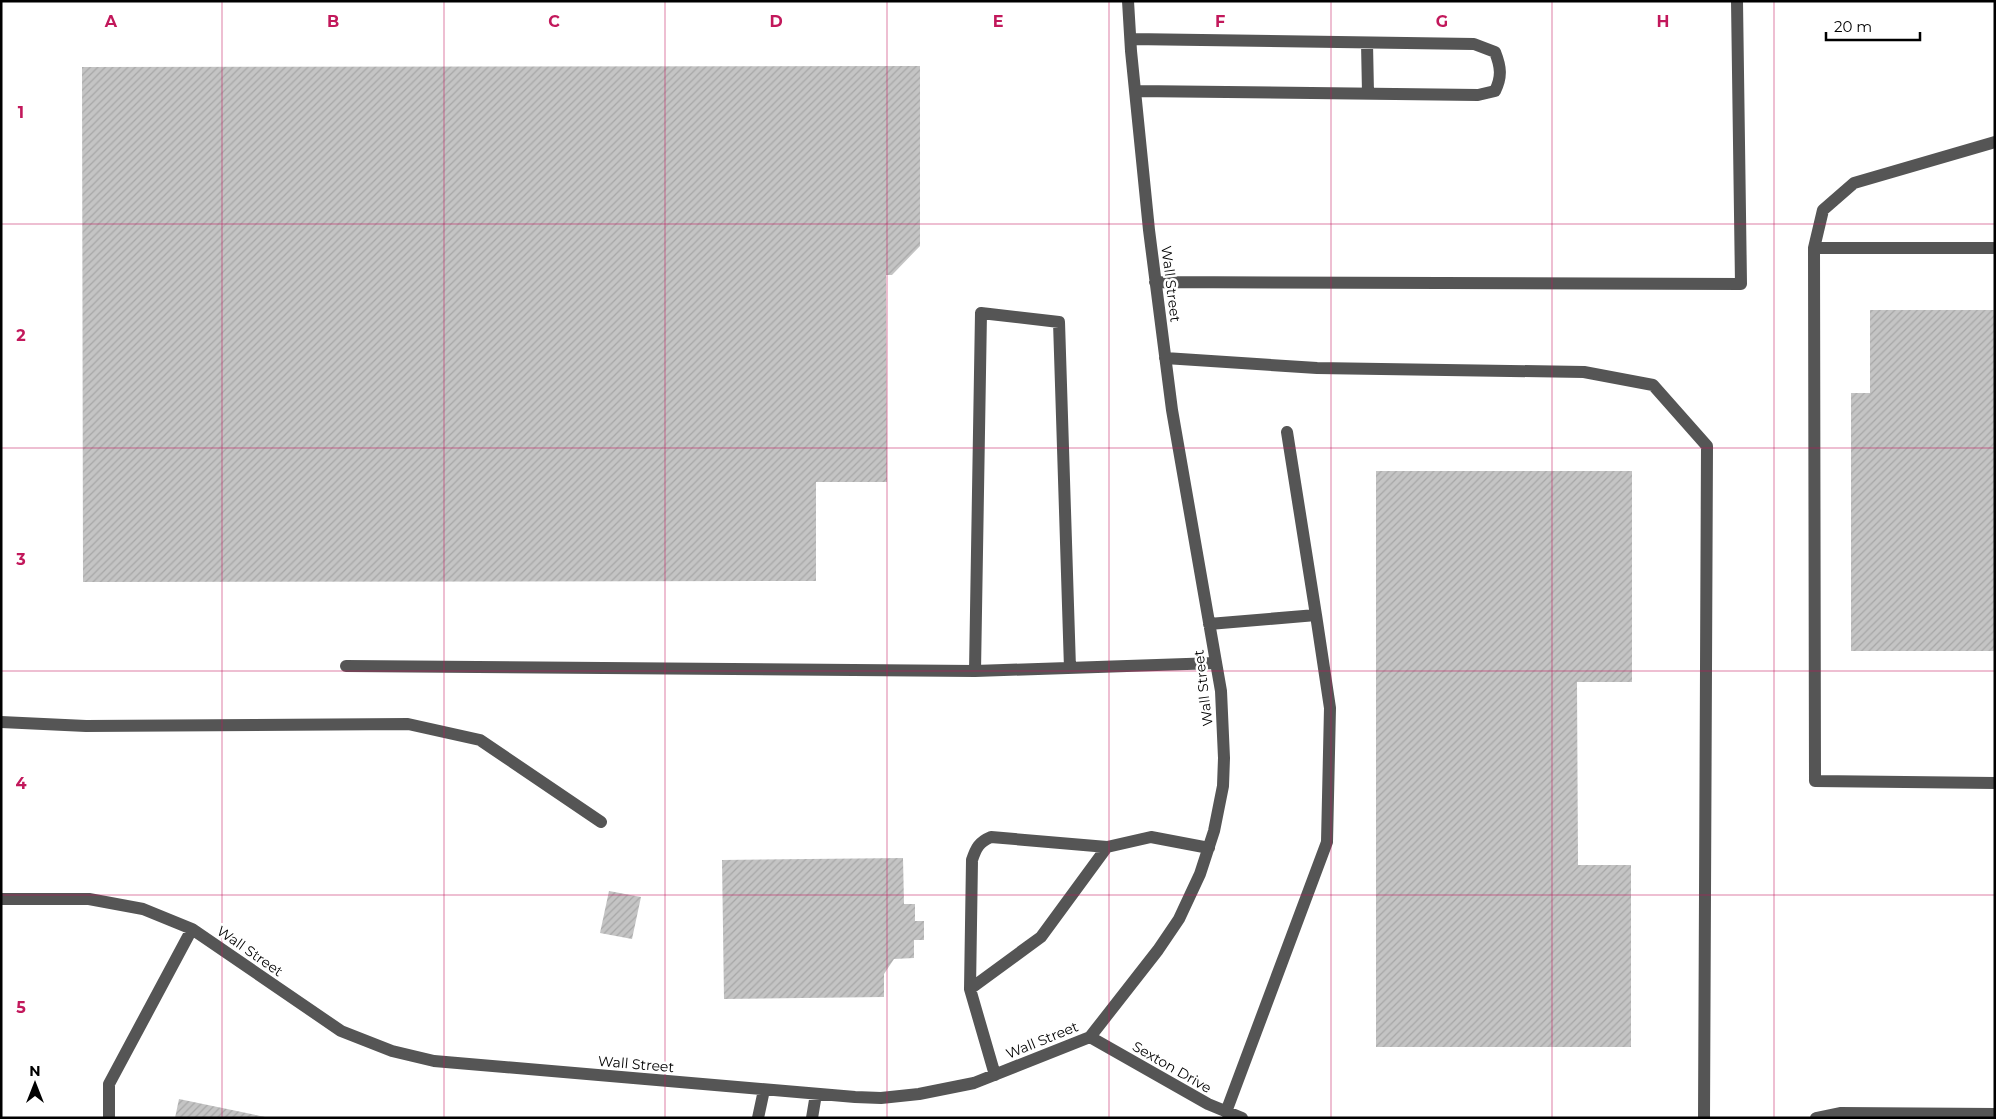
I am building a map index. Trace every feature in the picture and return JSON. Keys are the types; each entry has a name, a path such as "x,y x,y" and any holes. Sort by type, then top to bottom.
{"street":[{"name":"Wall Street","path":"1,899 89,899 143,909 192,929 341,1031 392,1051 434,1061 764,1090 881,1098 919,1094 974,1083 1090,1037 1158,950 1178,919 1200,874 1209,848 1223,786 1224,758 1221,691 1172,410 1155,282 1130,40 1128,1"},
{"path":"1155,282 1740,284 1737,1"},
{"path":"1130,40 1474,44 1495,52 1500,66 1500,80 1495,91 1478,95 1135,91"},
{"path":"1367,43 1368,93"},
{"path":"1995,142 1854,183 1823,210 1814,248 1814,781 1995,784"},
{"path":"1814,248 1995,248"},
{"path":"975,671 981,313 1059,322 1070,668"},
{"path":"1165,358 1317,368 1584,372 1653,386 1707,446 1704,1118"},
{"path":"1226,1112 1327,842 1330,708 1287,432"},
{"path":"1209,624 1316,615"},
{"path":"346,666 975,671 1216,664"},
{"path":"1,722 86,726 408,724 480,740 601,822"},
{"path":"995,1075 970,989 972,860 980,842 991,837 1107,846 1151,837 1209,848"},
{"path":"970,989 1041,937 1107,846"},
{"path":"109,1118 109,1084 192,929"},
{"name":"Sexton Drive","path":"1090,1037 1208,1104 1242,1118"},
{"path":"758,1118 764,1090"},
{"path":"812,1118 816,1094"},
{"path":"1816,1118 1840,1113 1884,1115 1995,1114"}],"building":[{"path":"920,66 920,246 892,275 886,275 887,482 816,482 816,581 83,582 82,67"},
{"path":"1870,310 1995,310 1995,651 1851,651 1851,393 1870,393"},
{"path":"1376,471 1632,471 1632,682 1577,682 1578,865 1631,865 1631,1047 1376,1047"},
{"path":"903,858 904,904 915,904 915,921 924,921 924,940 914,940 914,958 894,959 884,974 884,997 724,999 722,860"},
{"path":"609,891 641,897 632,939 600,933"},
{"path":"179,1099 265,1117 265,1118 175,1118"}]}
